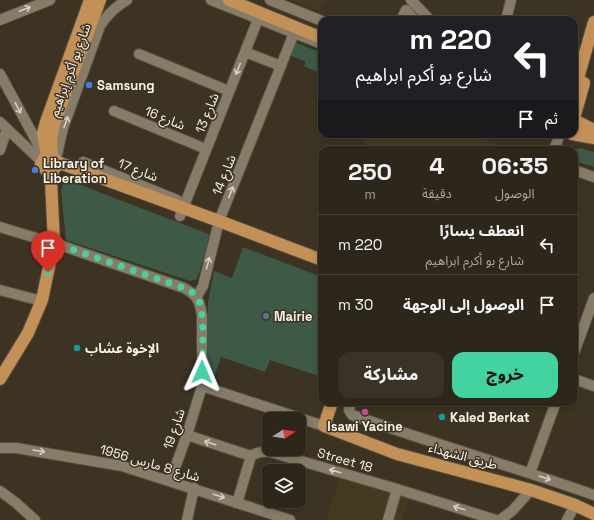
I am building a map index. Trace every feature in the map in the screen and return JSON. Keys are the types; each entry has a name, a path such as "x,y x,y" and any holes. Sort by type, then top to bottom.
{"main road":[{"name":"شارع بو أكرم إبراهيم","path":"50,162 43,133 90,0"},
{"name":"شارع بو أكرم إبراهيم","path":"50,162 51,139 54,124 100,0"},
{"path":"229,0 318,36"},
{"path":"250,0 318,27"},
{"path":"578,78 594,22"},
{"path":"578,105 594,50"},
{"path":"578,121 594,130"},
{"path":"578,135 594,138"},
{"path":"0,379 36,318 42,300 51,242 50,162 182,209 318,266"},
{"path":"218,224 318,259"},
{"path":"0,372 25,330 38,300 51,242"},
{"path":"324,426 331,406"},
{"name":"طريق الشهداء","path":"324,426 397,454 531,490 575,505 594,514"}],"street":[{"path":"0,20 50,0"},
{"name":"شارع بو أكرم إبراهيم","path":"50,162 64,128 100,26 114,8 127,0"},
{"path":"211,0 318,43"},
{"path":"270,0 318,19"},
{"path":"411,0 426,16"},
{"path":"507,16 511,0"},
{"path":"403,16 406,10 411,16"},
{"name":"شارع 13","path":"182,209 258,19"},
{"name":"شارع 14","path":"197,296 203,286 218,224 294,34"},
{"path":"245,52 282,66"},
{"path":"139,54 229,91"},
{"path":"0,74 50,162"},
{"name":"شارع 16","path":"114,111 206,149"},
{"path":"0,150 4,125 50,162"},
{"name":"شارع 17","path":"82,162 182,209"},
{"path":"578,171 594,177"},
{"path":"0,227 51,242 184,288 197,296"},
{"path":"0,290 38,300"},
{"name":"شارع 19","path":"170,480 187,435 202,386 202,316 201,305 197,296"},
{"path":"578,342 594,298"},
{"path":"578,380 594,386"},
{"name":"طريق الشهداء","path":"202,386 324,426"},
{"path":"530,473 555,406"},
{"path":"350,407 352,415 594,495"},
{"name":"Street 18","path":"187,435 251,456 262,452 270,452 496,520"},
{"name":"شارع 8 مارس 1956","path":"0,448 23,449 122,466 170,480 290,520"},
{"path":"238,502 251,456"},
{"path":"187,520 194,488"},
{"path":"388,520 397,489"},
{"path":"500,520 512,511 531,490"},
{"path":"0,491 35,520"},
{"path":"568,520 575,505"}],"shaded area":[{"path":"292,0 326,0 318,11"},
{"path":"365,138 480,138 503,146 367,146 363,144"},
{"path":"340,478 409,498 402,520 326,520"}],"green space":[{"path":"294,42 318,51 318,72 304,66 306,62 289,55"},
{"path":"578,149 594,152 594,167 578,162"},
{"path":"65,179 211,235 197,279 190,281 66,240 61,191"},
{"path":"243,247 318,275 318,376 270,360 265,372 221,357 212,383 207,377 206,371 208,302 214,271 232,278"}],"place":[{"name":"Samsung","path":"89,85"},
{"name":"Library of Liberation","path":"35,170"},
{"name":"Mairie","path":"266,316"},
{"name":"الإخوة عشاب","path":"77,348"},
{"name":"Isawi Yacine","path":"365,412"},
{"name":"Kaled Berkat","path":"442,417"}],"route":[{"path":"48,272 54,243 190,291 197,296 201,305 202,372"}]}
